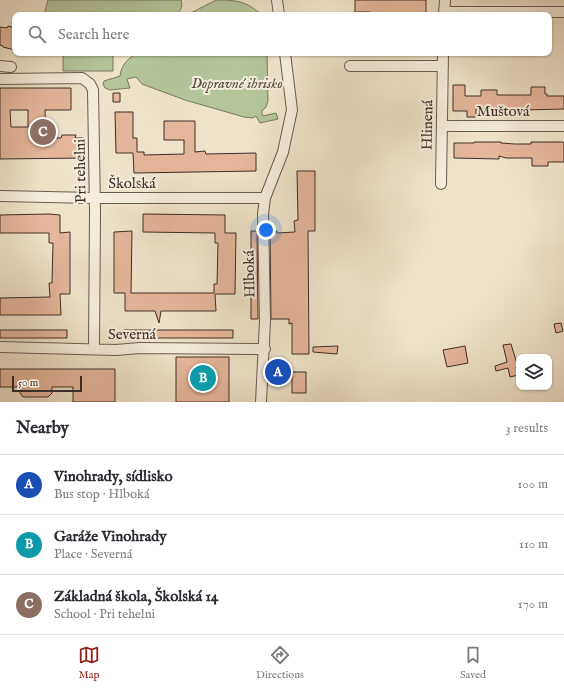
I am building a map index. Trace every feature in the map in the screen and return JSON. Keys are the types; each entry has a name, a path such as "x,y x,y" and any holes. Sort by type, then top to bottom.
{"street":[{"path":"277,0 279,12"},
{"path":"444,12 445,0"},
{"path":"552,12 564,12"},
{"name":"Hlboká","path":"261,402 265,348 263,214 265,198 283,152 292,110 285,56"},
{"name":"Hlinená","path":"441,184 443,56"},
{"path":"0,66 11,67"},
{"path":"350,66 443,66"},
{"name":"Pri tehelni","path":"0,79 82,78 90,84 94,108 94,349"},
{"name":"Muštová","path":"442,126 564,126"},
{"name":"Školská","path":"0,196 94,198 265,198"},
{"name":"Severná","path":"0,347 94,349 265,348"}],"green space":[{"path":"48,0 181,0 182,4 179,12 45,12"},
{"path":"216,0 230,0 246,4 258,12 193,12"},
{"path":"63,56 113,56 113,71 63,71"},
{"name":"Dopravné ihrisko","path":"267,56 268,101 266,107 262,111 262,114 263,116 276,113 278,119 260,123 256,116 253,118 244,117 185,100 142,84 136,77 127,79 130,88 110,90 105,88 103,84 104,81 120,76 122,68 132,57"}],"building":[{"path":"355,0 426,0 426,12 355,12"},
{"path":"8,26 12,27 12,49 0,45 0,27 7,28"},
{"path":"453,85 465,85 465,96 481,96 481,90 497,90 497,95 531,95 531,87 545,87 545,94 547,94 547,96 564,96 564,109 511,111 511,109 506,108 488,108 476,109 476,117 467,117 467,111 453,111"},
{"path":"0,88 71,88 71,110 45,110 46,138 61,138 62,135 76,135 75,138 84,138 84,158 0,159","holes":["10,110 28,110 28,127 11,127"]},
{"path":"113,93 120,93 120,102 113,102"},
{"path":"115,112 133,112 133,138 137,138 137,152 144,152 144,155 184,154 184,140 164,140 164,121 195,121 195,152 205,151 206,154 256,153 256,171 134,173 133,153 116,153"},
{"path":"474,142 531,144 531,142 563,142 564,162 548,162 548,166 532,166 532,158 506,158 499,156 499,159 454,158 454,143"},
{"path":"297,171 315,171 315,231 308,231 309,354 292,354 292,323 289,324 289,319 271,319 270,231 277,231 277,233 295,232 294,221 298,220"},
{"path":"143,214 225,215 225,233 236,233 235,294 215,294 216,311 161,311 159,323 155,311 125,311 125,293 114,293 114,232 132,231 131,293 214,293 214,284 217,284 218,243 215,243 215,233 143,232"},
{"path":"0,215 60,215 60,233 70,232 70,294 60,294 61,315 0,315 0,298 50,297 49,283 52,283 53,243 49,243 49,233 0,233"},
{"path":"251,231 257,231 258,319 251,319"},
{"path":"561,323 563,331 556,333 554,324"},
{"path":"0,330 67,330 67,338 0,338"},
{"path":"124,330 233,330 233,338 124,338"},
{"path":"511,344 516,360 516,376 510,377 508,368 496,371 495,366 507,362 503,345"},
{"path":"338,346 337,354 313,352 313,347"},
{"path":"465,346 468,363 447,367 443,350"},
{"path":"176,357 229,357 229,402 176,402"},
{"path":"0,369 115,369 115,402 73,402 73,387 52,387 52,393 48,397 23,397 20,393 20,387 0,387"},
{"path":"292,372 306,372 306,393 292,393"}],"place":[{"name":"Základná škola, Školská 14","path":"43,132"},
{"name":"Vinohrady, sídlisko","path":"278,372"},
{"name":"Garáže Vinohrady","path":"203,378"}]}
